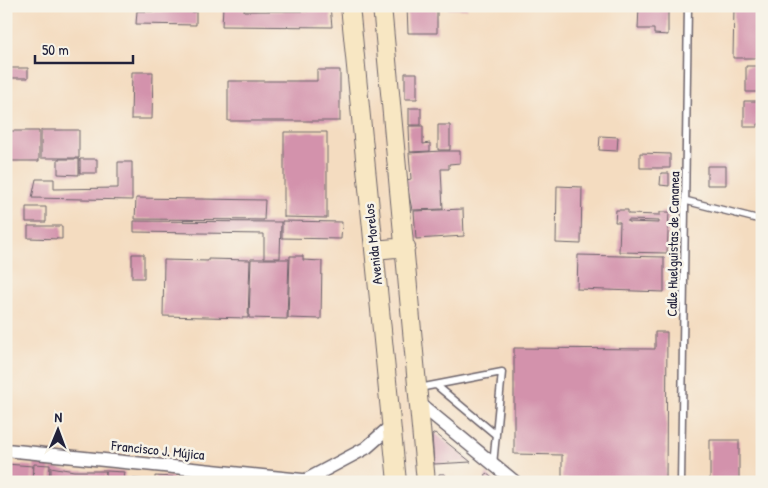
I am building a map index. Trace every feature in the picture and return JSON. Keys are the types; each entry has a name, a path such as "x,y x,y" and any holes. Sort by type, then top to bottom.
{"main road":[{"name":"Avenida Morelos","path":"350,6 397,482"},
{"path":"382,6 406,247 426,482"},
{"path":"374,250 406,247"}],"street":[{"path":"419,396 514,482"},
{"path":"306,480 366,448 391,426"},
{"name":"Francisco J. Mújica","path":"6,450 322,482"}],"lane":[{"name":"Calle Huelguistas de Cananea","path":"681,482 687,201 688,6"},
{"path":"687,201 762,220"},
{"path":"419,396 436,385 502,372 494,464"},
{"path":"436,385 496,435"}],"building":[{"path":"223,6 244,6 244,11 308,11 308,6 330,6 332,27 222,26"},
{"path":"407,6 437,6 437,33 408,33"},
{"path":"448,6 467,6 467,9 448,9"},
{"path":"639,6 668,6 668,35 654,34 654,29 638,29"},
{"path":"734,6 762,6 762,58 733,58"},
{"path":"137,11 196,12 196,25 136,24"},
{"path":"746,66 759,66 759,68 762,68 762,89 759,89 759,92 746,92"},
{"path":"6,68 28,68 28,78 6,78"},
{"path":"317,70 340,70 340,121 228,121 228,81 317,81"},
{"path":"132,72 153,72 152,119 131,119"},
{"path":"405,73 417,73 417,99 405,99"},
{"path":"744,101 758,101 758,103 762,103 762,124 758,124 758,127 744,127"},
{"path":"409,108 421,108 421,125 409,125"},
{"path":"438,125 450,125 450,150 438,150"},
{"path":"409,126 423,126 423,144 430,143 430,151 410,152"},
{"path":"41,130 79,130 79,158 41,158"},
{"path":"6,131 39,131 39,161 6,161"},
{"path":"284,132 327,132 327,218 284,217"},
{"path":"600,136 618,137 617,151 599,150"},
{"path":"460,151 460,163 449,164 449,169 441,169 443,209 412,210 406,180 411,179 409,153"},
{"path":"640,153 670,154 670,168 640,168"},
{"path":"58,159 79,159 79,175 58,174"},
{"path":"80,159 97,159 97,173 80,173"},
{"path":"118,162 132,162 132,200 32,198 36,179 54,179 54,189 118,188"},
{"path":"707,166 726,166 726,185 707,185"},
{"path":"661,173 669,173 669,186 660,185"},
{"path":"557,186 582,187 581,244 556,243"},
{"path":"136,198 265,200 264,220 135,219"},
{"path":"26,207 46,207 46,222 26,222"},
{"path":"463,209 464,236 416,239 414,211"},
{"path":"616,210 628,210 628,214 660,215 660,212 669,212 667,253 619,252 620,222 615,222","holes":["628,220 659,221 659,223 628,222"]},
{"path":"134,221 281,222 280,258 264,258 264,234 134,232"},
{"path":"282,221 342,222 341,239 282,238"},
{"path":"28,226 62,226 62,239 28,238"},
{"path":"132,254 144,254 144,278 132,278"},
{"path":"578,255 664,257 664,292 577,289"},
{"path":"290,256 303,256 303,260 322,261 321,319 288,318"},
{"path":"208,259 250,260 248,318 163,316 164,260 208,261"},
{"path":"251,259 289,259 287,319 249,318"},
{"path":"655,332 667,332 666,482 580,482 580,479 562,479 562,455 514,454 514,348 655,349"},
{"path":"435,433 471,462 434,464 432,435"},
{"path":"710,440 739,440 739,482 710,482"},
{"path":"6,464 33,466 32,482 6,482"},
{"path":"34,464 50,465 49,482 33,482"},
{"path":"51,467 74,471 106,471 105,482 51,482"},
{"path":"106,471 125,472 124,478 150,480 149,482 106,482"},
{"path":"486,473 497,482 485,482"},
{"path":"439,474 445,474 446,482 439,482"},
{"path":"155,476 173,477 173,482 155,482"}]}
